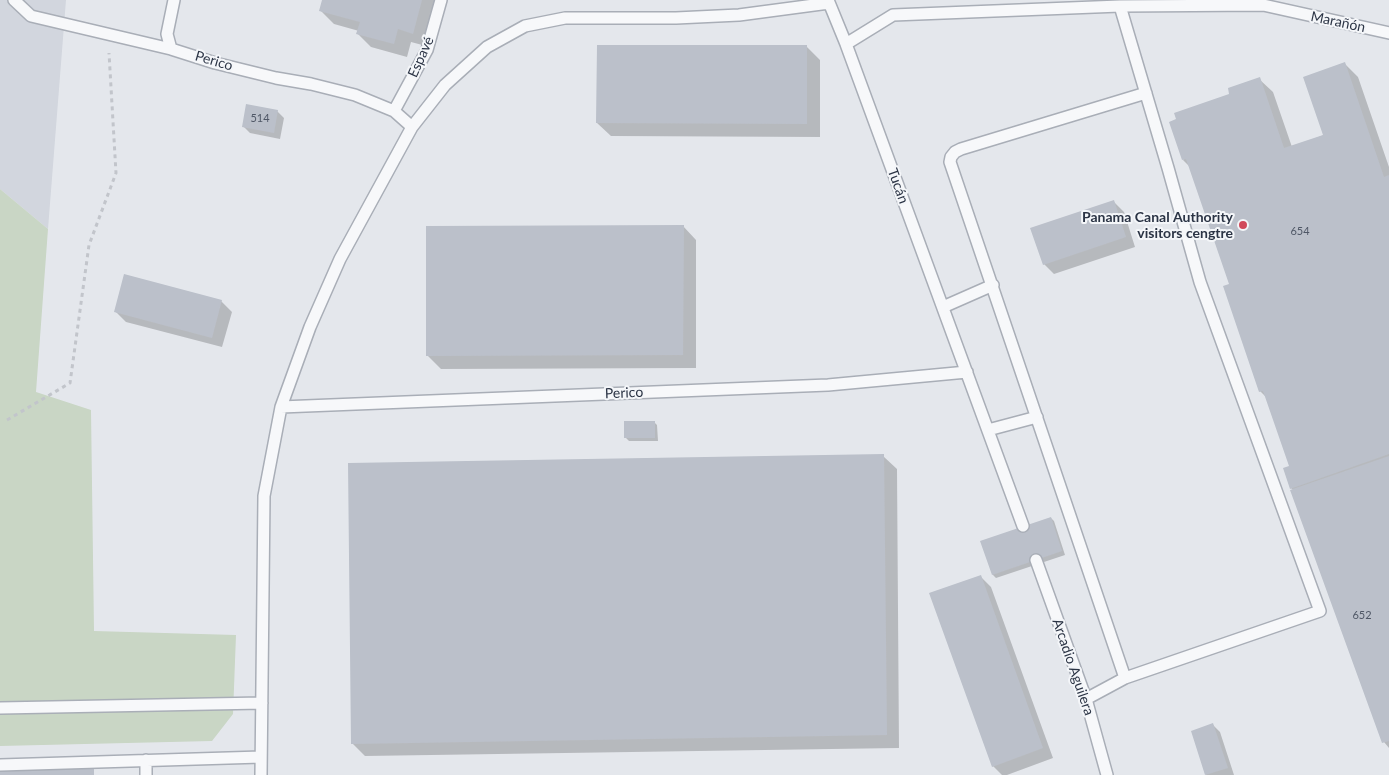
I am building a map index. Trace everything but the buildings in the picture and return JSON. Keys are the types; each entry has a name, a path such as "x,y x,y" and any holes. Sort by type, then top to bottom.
{"lane":[{"name":"Perico","path":"14,0 31,16 172,49 215,63 276,78 355,95 394,111 412,127"},
{"path":"172,49 167,34 174,0"},
{"name":"Espavé","path":"394,111 427,50 441,0"},
{"path":"261,775 264,496 281,407 310,327 340,259 412,127 445,85 487,47 525,26 565,18 676,18 739,15 828,2"},
{"name":"Tucán","path":"828,2 846,44 967,372"},
{"name":"Marañón","path":"846,44 893,16 1120,6 1263,3 1389,33"},
{"path":"1086,699 1125,678 1320,611 1200,282 1120,6"},
{"path":"1125,678 952,168 951,157 955,152 1146,93"},
{"path":"943,307 993,285"},
{"name":"Perico","path":"281,407 828,385 967,372"},
{"path":"967,372 1023,526"},
{"path":"988,430 1038,418"},
{"name":"Arcadio Aguilera","path":"1036,560 1086,699 1107,775"},
{"path":"0,708 262,703"},
{"path":"0,766 261,757"},
{"path":"146,760 146,775"}],"path":[{"path":"7,420 70,383 89,245 116,173 108,35"}],"shaded area":[{"path":"0,0 66,0 48,229 0,189"}],"green space":[{"path":"0,189 48,229 36,392 91,410 94,631 236,635 233,714 212,741 0,746"}],"place":[{"name":"Panama Canal Authority visitors cengtre","path":"1243,225"}]}
